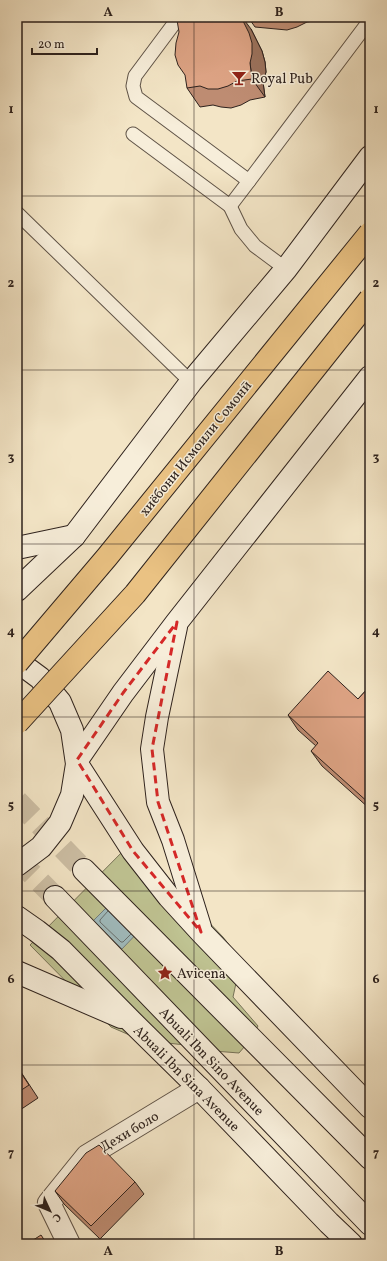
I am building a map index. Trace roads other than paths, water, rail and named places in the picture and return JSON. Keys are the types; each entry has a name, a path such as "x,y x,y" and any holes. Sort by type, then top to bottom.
{"highway":[{"name":"хиёбони Исмоили Сомонӣ","path":"17,662 107,557 370,233"},
{"path":"17,722 135,594 370,299"}],"main road":[{"path":"17,590 74,536 192,382 286,269 370,157"},
{"path":"370,377 177,622 123,693 77,762 133,851 169,897 370,1107"},
{"path":"17,548 74,536"},
{"path":"177,622 157,717 152,749 158,802 173,840 202,932"},
{"name":"хиёбони Исмоили Сомонӣ","path":"17,662 40,678 60,702 72,730 77,762 72,795 60,824 41,848 17,866"},
{"path":"84,870 370,1158"},
{"name":"Abuali Ibn Sino Avenue","path":"55,897 370,1224"},
{"name":"Abuali Ibn Sina Avenue","path":"17,917 61,950 199,1088 351,1244"},
{"path":"17,972 131,1021"},
{"name":"Дехи боло","path":"69,1244 49,1203 87,1156 199,1088"}],"lane":[{"path":"179,17 135,76 133,86 136,97 249,181"},
{"path":"230,206 370,20"},
{"path":"133,134 230,206 241,229 255,246 286,269"},
{"path":"17,214 192,382"}],"water":[{"path":"114,900 142,928 122,949 93,921"}],"tunnel":[{"path":"17,801 84,870"},
{"path":"17,859 55,897"}],"place":[{"name":"Royal Pub","path":"239,78"},
{"name":"Avicena","path":"165,973"}]}
